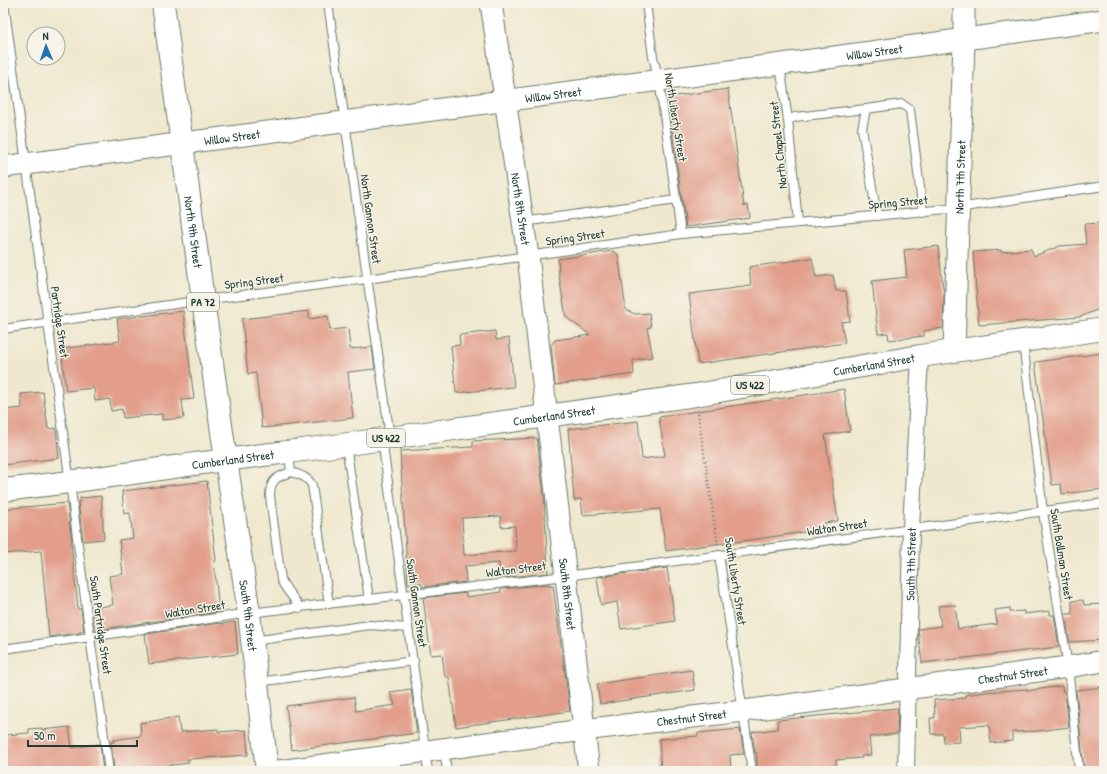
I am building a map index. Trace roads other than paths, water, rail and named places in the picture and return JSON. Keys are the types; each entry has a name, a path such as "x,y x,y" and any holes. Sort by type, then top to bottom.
{"main road":[{"name":"North 9th Street","path":"163,3 226,460"},
{"name":"Cumberland Street","path":"3,490 70,483 226,460 290,462 346,445 386,438 696,395 920,356 1104,328"},
{"name":"South 9th Street","path":"226,460 249,613 267,771"}],"street":[{"name":"North 8th Street","path":"491,3 528,256 546,416"},
{"name":"North 7th Street","path":"954,351 964,3"},
{"name":"Willow Street","path":"3,167 964,40 1104,20"},
{"name":"South 7th Street","path":"906,771 911,529 920,356"},
{"name":"South 8th Street","path":"546,416 589,771"},
{"name":"Chestnut Street","path":"279,771 432,757 583,730 743,711 1104,661"}],"lane":[{"name":"Partridge Street","path":"4,3 70,483"},
{"name":"North Gannon Street","path":"328,3 367,279 386,438"},
{"name":"North Liberty Street","path":"646,3 653,57 659,80 681,234"},
{"name":"North Chapel Street","path":"780,64 788,120 798,223"},
{"path":"788,120 795,117 902,104 910,110 923,212"},
{"path":"866,109 862,129 877,216"},
{"name":"Spring Street","path":"3,330 203,300 367,279 681,234 923,212 1104,186"},
{"path":"523,222 676,200"},
{"name":"South Bollman Street","path":"1023,341 1043,512 1068,667 1078,771"},
{"name":"South Gannon Street","path":"386,438 408,628 414,661 432,757 447,771"},
{"path":"346,445 369,599"},
{"path":"300,608 281,580 270,496 270,487 272,482 290,462 312,486 329,604"},
{"name":"South Partridge Street","path":"70,483 109,771"},
{"name":"Walton Street","path":"3,649 249,613 566,576 719,554 1104,503"},
{"name":"South Liberty Street","path":"719,554 752,771"},
{"path":"252,641 370,625 408,628"},
{"path":"257,682 414,661"}]}
